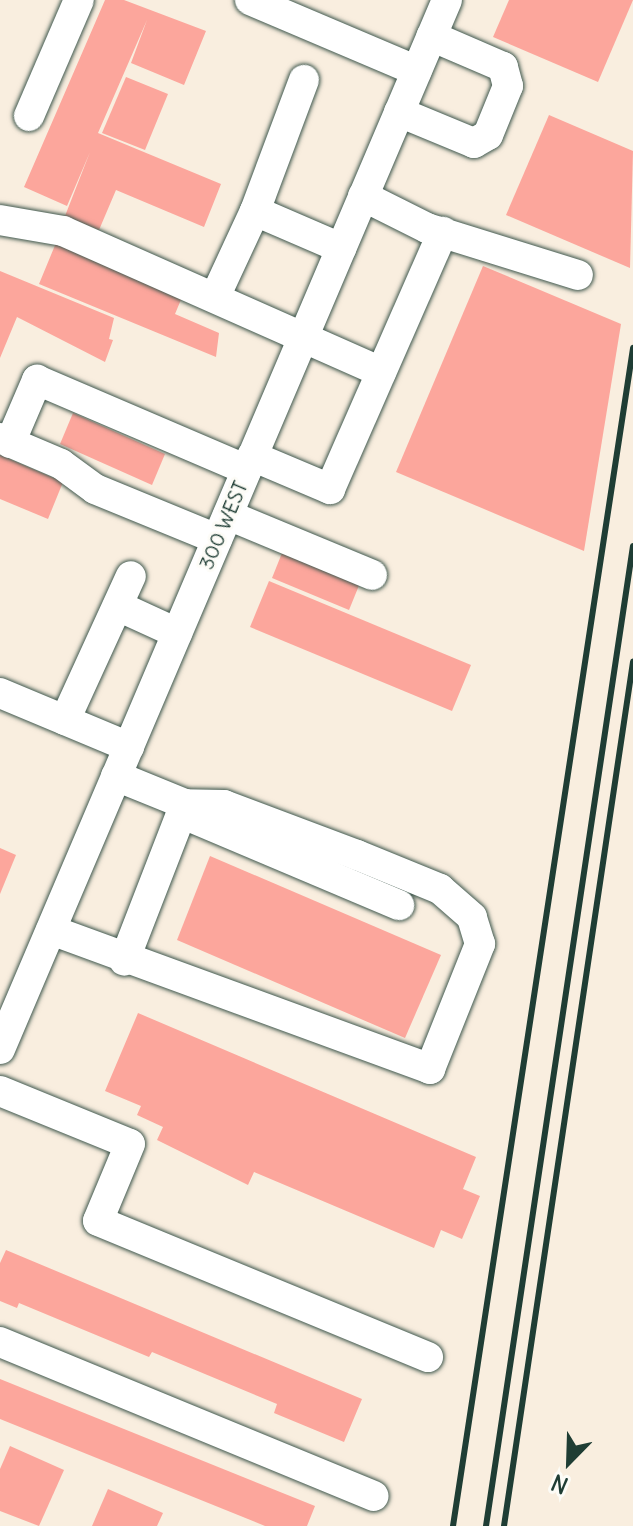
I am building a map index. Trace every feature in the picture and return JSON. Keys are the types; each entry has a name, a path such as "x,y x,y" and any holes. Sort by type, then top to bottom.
{"street":[{"path":"29,116 79,0"},
{"path":"250,0 417,71"},
{"name":"300 WEST","path":"2,1041 11,994 51,930 447,0"},
{"path":"399,112 474,143 488,135 508,86 503,67 431,36"},
{"path":"215,297 255,211 304,80"},
{"path":"363,196 443,232 578,275"},
{"path":"255,211 341,248"},
{"path":"0,220 63,231 381,372"},
{"path":"372,575 95,489 61,464 5,440 37,380 250,463 330,489 443,232"},
{"path":"65,720 131,576"},
{"path":"118,606 177,633"},
{"path":"0,693 129,747"},
{"path":"116,776 399,905"},
{"path":"51,930 124,961 430,1069 480,944 472,917 440,889 224,805 183,809"},
{"path":"124,961 183,809"},
{"path":"0,1091 130,1144 98,1221 428,1357"},
{"path":"0,1342 373,1496"}],"building":[{"path":"105,0 124,0 206,31 184,85 131,63 147,20 98,133 221,184 204,227 116,190 99,230 65,216 90,152 67,206 24,187"},
{"path":"509,0 633,0 598,82 493,37"},
{"path":"126,77 168,94 145,150 102,133"},
{"path":"549,115 633,151 630,268 506,215"},
{"path":"58,238 185,290 175,314 219,333 216,357 39,284"},
{"path":"483,266 621,324 584,551 396,472"},
{"path":"0,271 114,318 109,339 113,340 105,362 17,317 0,358"},
{"path":"73,413 165,454 152,485 60,444"},
{"path":"0,455 63,482 48,519 0,499"},
{"path":"282,553 362,578 349,610 272,578"},
{"path":"269,581 471,665 452,711 250,627"},
{"path":"0,848 16,855 0,894"},
{"path":"210,856 441,955 405,1038 177,940"},
{"path":"138,1013 476,1157 463,1189 480,1196 462,1239 441,1230 434,1248 254,1172 248,1185 157,1140 163,1127 137,1115 141,1106 105,1091"},
{"path":"6,1250 362,1399 344,1442 274,1413 277,1404 152,1352 149,1357 19,1303 17,1308 0,1301 0,1263"},
{"path":"0,1379 315,1506 307,1526 265,1526 0,1419"},
{"path":"10,1446 64,1470 39,1526 0,1511 0,1469"},
{"path":"108,1489 163,1513 157,1526 92,1526"}],"railway":[{"path":"453,1526 633,348"},
{"path":"486,1526 633,546"},
{"path":"504,1526 633,662"}]}
